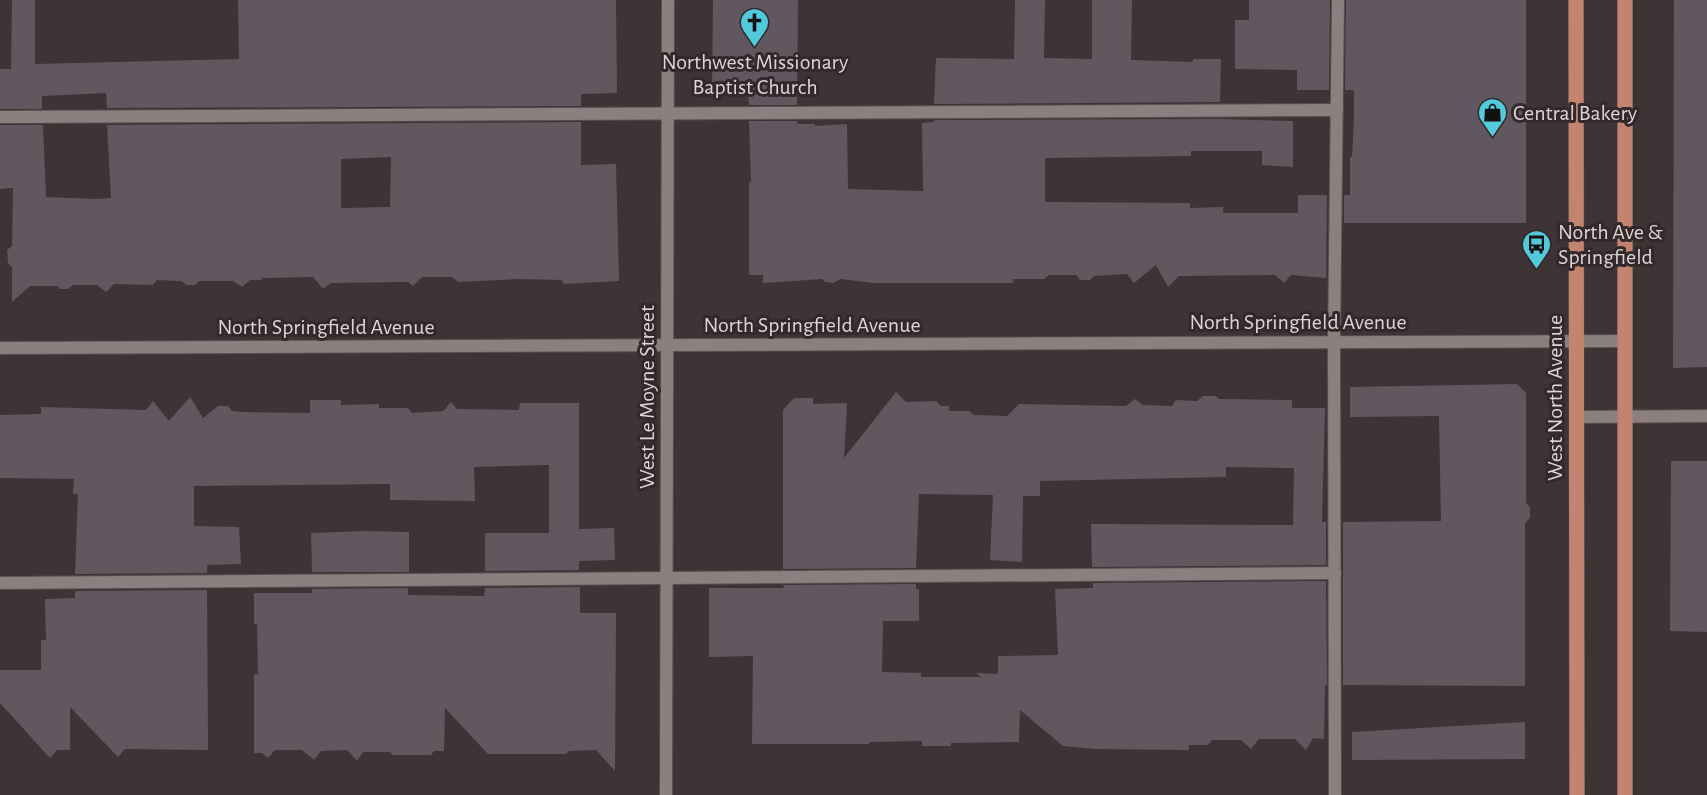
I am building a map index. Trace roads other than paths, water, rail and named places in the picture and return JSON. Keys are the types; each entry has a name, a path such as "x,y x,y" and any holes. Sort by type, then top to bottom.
{"main road":[{"name":"West North Avenue","path":"1576,0 1577,795"},
{"path":"1625,0 1625,795"}],"street":[{"name":"West Le Moyne Street","path":"666,795 668,0"},
{"path":"1335,795 1334,342 1338,0"},
{"path":"0,117 1337,110"},
{"name":"North Springfield Avenue","path":"0,348 1625,341"},
{"path":"1576,417 1707,416"},
{"path":"0,583 1335,573"}],"place":[{"name":"Northwest Missionary Baptist Church","path":"755,48"},
{"name":"Central Bakery","path":"1492,138"},
{"name":"North Ave & Springfield","path":"1537,270"}]}
